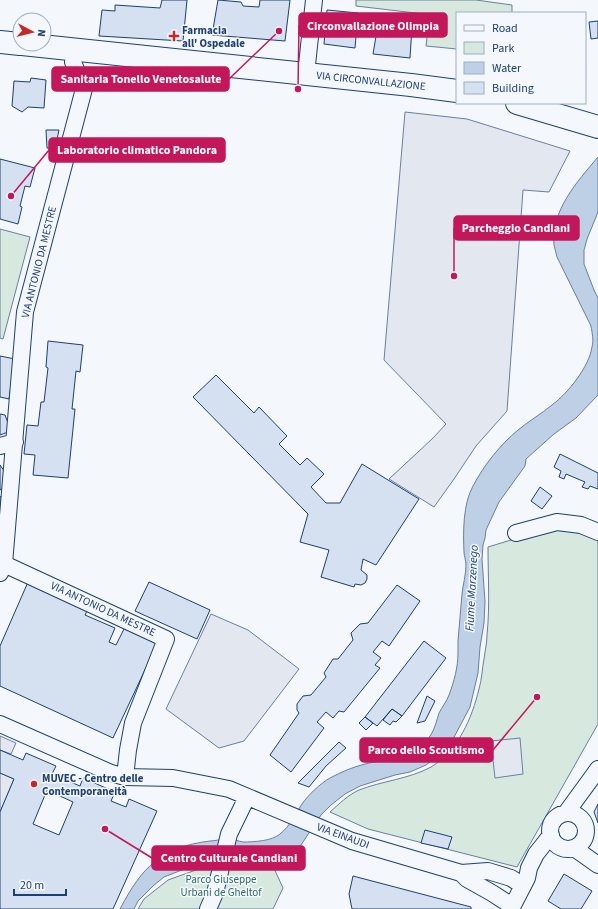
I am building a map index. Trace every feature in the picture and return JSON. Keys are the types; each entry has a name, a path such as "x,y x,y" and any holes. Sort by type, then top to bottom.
{"street":[{"path":"306,74 314,0"},
{"name":"VIA CIRCONVALLAZIONE","path":"0,42 12,43"},
{"name":"VIA CIRCONVALLAZIONE","path":"52,47 456,91"},
{"name":"VIA ANTONIO DA MESTRE","path":"73,62 85,85 25,312 7,444 2,569 166,639 133,723 125,777"},
{"path":"519,104 598,127"},
{"path":"516,534 557,522 581,525 598,532"},
{"name":"VIA EINAUDI","path":"0,724 111,773 125,777 173,778 229,789 352,841 461,873"},
{"path":"566,812 598,769"},
{"path":"208,909 215,893 229,834 247,797"},
{"path":"598,837 586,826 583,820 572,813 566,812 560,814 555,818 550,828 551,835 555,843 569,848 598,865"},
{"path":"525,882 536,873 546,856 550,853 569,848 583,841 586,826"},
{"path":"461,873 492,893 511,908 525,882 529,868 536,854 551,835"},
{"path":"461,873 488,871 525,882"}],"green space":[{"path":"356,0 476,0 512,5 512,12 456,12 456,49 426,46 429,21 441,22 441,16 356,6"},
{"path":"0,229 30,237 3,339 0,338"},
{"path":"557,526 581,528 598,539 598,724 517,867 368,829 330,812 355,792 423,771 441,760 449,752 468,722 481,682 488,624 488,547"},
{"name":"Parco Giuseppe Urbani de Gheltof","path":"236,861 257,866 272,864 283,888 273,909 138,909 144,899 168,880 218,862"}],"shaded area":[{"path":"405,112 467,119 570,151 549,192 523,190 507,411 476,446 434,507 389,479 446,424 384,360"},
{"path":"211,614 248,630 299,669 244,741 219,748 166,709"},
{"path":"0,736 16,743 11,754 0,750"},
{"path":"520,738 523,774 495,778 491,741"},
{"path":"0,773 14,779 0,812"}],"water":[{"name":"Fiume Marzenego","path":"598,157 598,212 584,250 584,264 598,298 598,395 576,418 554,434 526,459 525,466 499,502 486,530 482,559 485,602 484,623 478,673 470,707 452,741 442,752 426,765 410,772 360,786 345,794 321,815 301,845 279,858 249,862 236,859 217,859 192,866 164,877 138,901 134,909 120,909 128,894 145,871 166,854 178,848 210,841 226,839 252,842 268,840 277,836 290,824 308,797 326,780 365,764 402,756 419,748 432,733 439,713 449,695 454,680 458,658 462,594 466,568 464,554 464,518 470,493 482,470 499,449 518,430 565,394 577,379 590,355 593,342 591,326 557,257 554,245 554,232 561,208 567,197"}],"building":[{"path":"162,0 187,0 183,41 99,36 102,10 115,11 115,5 160,8"},
{"path":"218,0 241,2 243,6 259,7 260,0 290,0 285,41 212,35"},
{"path":"327,10 358,13 355,48 324,44"},
{"path":"598,21 598,38 591,39 589,22"},
{"path":"378,24 412,27 410,58 373,54"},
{"path":"31,78 46,80 44,108 28,107 22,112 12,106 14,81 30,82"},
{"path":"46,130 59,130 55,149 47,148"},
{"path":"0,159 35,168 30,187 25,186 20,206 22,207 18,224 0,219"},
{"path":"48,341 83,345 80,372 76,371 72,409 75,409 68,478 33,475 35,455 24,454 27,425 38,426 41,402 44,402 48,368 46,367"},
{"path":"0,356 15,359 9,399 0,397"},
{"path":"216,375 254,413 259,407 287,436 279,444 300,465 307,458 324,474 311,487 326,503 340,503 362,464 419,499 376,565 363,559 361,570 367,575 365,583 361,585 355,584 354,587 321,577 329,550 300,542 308,514 193,397"},
{"path":"0,414 5,415 11,431 0,435"},
{"path":"560,454 598,473 598,489 590,486 588,489 582,487 585,482 566,474 564,479 559,477 561,471 554,467"},
{"path":"0,465 7,475 8,485 0,490"},
{"path":"540,487 552,496 542,509 531,501"},
{"path":"7,491 3,513 0,513 0,497"},
{"path":"28,582 88,609 85,615 115,628 109,642 116,645 126,625 159,640 113,738 0,686 0,646"},
{"path":"149,582 210,610 197,639 135,611"},
{"path":"397,585 420,601 389,646 382,641 373,652 381,658 375,665 380,668 344,712 339,711 333,718 326,712 317,722 324,728 291,772 270,755 299,713 297,710 297,704 303,696 311,695 326,677 324,673 333,659 338,659 353,640 351,633 360,624 368,623"},
{"path":"424,641 446,658 402,716 392,709 377,726 365,717"},
{"path":"427,696 435,701 425,721 417,723"},
{"path":"392,709 402,716 396,722 393,721 390,725 383,720"},
{"path":"365,717 373,723 366,730 359,723"},
{"path":"339,742 346,748 326,766 309,787 298,783"},
{"path":"0,750 23,760 26,753 56,766 52,774 80,786 83,778 115,792 111,801 126,807 129,799 157,811 113,909 0,909 0,812 14,779 0,773","holes":["47,790 73,802 59,835 33,824"]},
{"path":"598,804 598,823 594,812"},
{"path":"425,830 452,837 448,849 421,843"},
{"path":"564,874 592,891 581,909 561,909 548,901"},
{"path":"353,876 471,907 471,909 352,909 349,894"}],"place":[{"name":"Sanitaria Tonello Venetosalute","path":"279,31"},
{"name":"Farmacia all' Ospedale","path":"174,36"},
{"name":"Circonvallazione Olimpia","path":"298,89"},
{"name":"Laboratorio climatico Pandora","path":"11,196"},
{"name":"Parcheggio Candiani","path":"454,276"},
{"name":"Parco dello Scoutismo","path":"537,697"},
{"name":"MUVEC - Centro delle Contemporaneità","path":"34,784"},
{"name":"Centro Culturale Candiani","path":"105,829"}]}
